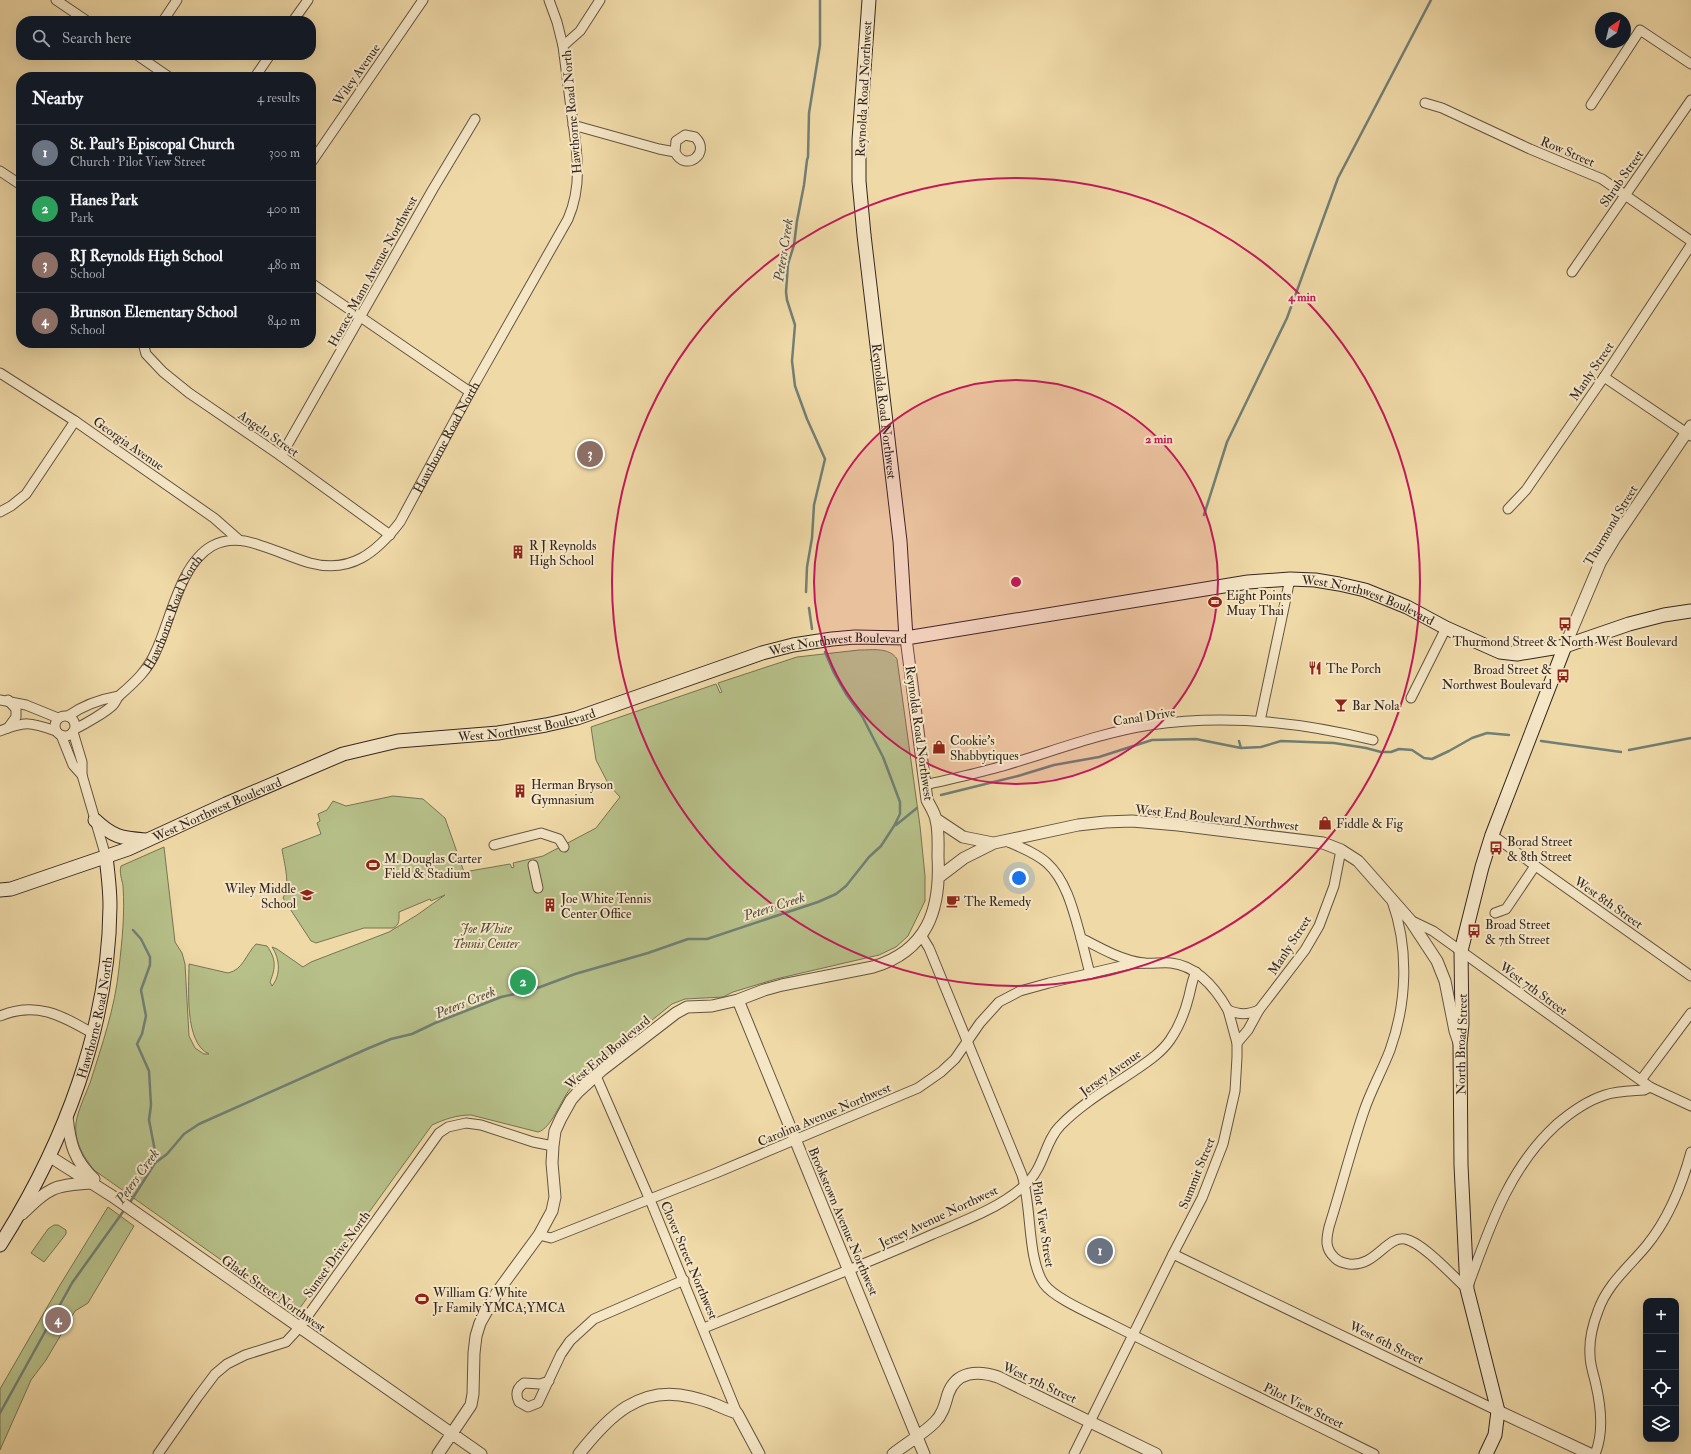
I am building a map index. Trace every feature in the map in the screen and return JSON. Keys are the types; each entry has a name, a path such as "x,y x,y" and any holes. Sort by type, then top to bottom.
{"main road":[{"name":"Reynolda Road Northwest","path":"868,0 859,181 900,541 906,638"},
{"name":"West Northwest Boulevard","path":"0,890 11,889 106,857 146,841 306,769 343,754 398,741 498,733 546,726 577,718 762,653 793,645 855,637 906,638 1248,582 1290,579 1315,580 1364,590 1407,607 1446,628 1500,652 1517,654 1565,646 1629,624 1664,615 1691,611"},
{"name":"North Broad Street","path":"1486,1454 1495,1435 1498,1412 1467,1289 1461,1165 1461,951 1482,867 1492,835 1565,646"},
{"path":"95,820 117,837 146,841"},
{"name":"Hawthorne Road North","path":"0,1245 35,1186 66,1117 77,1088 92,1033 102,988 109,928 110,905 106,857"}],"street":[{"path":"56,0 80,16"},
{"path":"166,16 177,0"},
{"path":"297,16 308,0"},
{"name":"Wiley Avenue","path":"316,156 423,0"},
{"path":"549,0 563,46"},
{"name":"Hawthorne Road North","path":"106,857 82,775 82,762 74,730 113,704 119,696 135,683 152,660 184,580 193,563 212,546 226,541 239,540 254,543 310,563 334,566 352,562 364,557 390,535 410,505 470,392 566,223 574,205 578,166 563,46 580,31 600,0"},
{"path":"1591,105 1640,30 1691,64"},
{"path":"145,60 162,72"},
{"path":"258,72 267,60"},
{"name":"Shrub Street","path":"1572,272 1691,100"},
{"name":"Row Street","path":"1425,103 1442,108 1530,149 1602,179 1691,241"},
{"name":"Horace Mann Avenue Northwest","path":"281,456 433,190 475,120"},
{"path":"573,125 675,152"},
{"path":"0,170 16,181"},
{"name":"Manly Street","path":"1508,509 1526,490 1604,377 1691,245"},
{"path":"316,286 470,392"},
{"name":"Angelo Street","path":"144,348 146,354 163,372 189,393 281,456 390,535"},
{"name":"Georgia Avenue","path":"0,373 76,421 214,518 239,540"},
{"path":"1604,377 1689,431"},
{"path":"0,512 11,506 26,494 76,421"},
{"name":"Thurmond Street","path":"1565,646 1600,563 1615,538 1689,431"},
{"path":"1260,721 1290,579"},
{"path":"1411,698 1446,628"},
{"name":"Reynolda Road Northwest","path":"906,638 927,800 936,820"},
{"name":"Hawthorne Road North","path":"63,717 109,698 119,696"},
{"path":"4,700 63,717 75,722 74,730 68,736 36,724 25,723 4,729"},
{"path":"4,700 16,710 16,718 4,729"},
{"path":"58,733 54,725 63,717"},
{"name":"Canal Drive","path":"925,785 998,768 1082,741 1150,725 1198,721 1260,721 1343,733 1373,740"},
{"name":"Hawthorne Road North","path":"58,733 73,765 82,775"},
{"path":"936,820 962,837 994,843"},
{"name":"West End Boulevard","path":"438,1454 470,1405 473,1394 474,1352 476,1336 480,1323 498,1291 539,1235 552,1211 555,1197 552,1162 555,1131 571,1100 596,1076 676,1013 687,1007 712,1006 738,1000 764,990 873,967 889,962 906,952 921,935 935,908 939,877 936,820"},
{"name":"West End Boulevard Northwest","path":"939,877 964,858 994,843 1078,825 1132,821 1323,843 1341,850 1358,861 1410,920 1437,961 1445,981 1455,1030 1460,1044"},
{"path":"494,845 541,834 559,839 564,847"},
{"name":"West 8th Street","path":"1492,835 1691,976"},
{"path":"1006,841 1041,858 1053,869 1069,899 1090,974"},
{"name":"Manly Street","path":"1237,1043 1248,1030 1259,1010 1301,956 1319,926 1334,886 1341,850"},
{"path":"533,865 538,888"},
{"path":"1495,914 1506,909 1535,866"},
{"path":"1390,897 1400,932 1404,970 1402,1004 1390,1049 1364,1109 1329,1227 1326,1243 1336,1260 1343,1263 1358,1264 1373,1259 1397,1240 1409,1240 1431,1255 1467,1289 1485,1241 1513,1177 1521,1164 1538,1143 1565,1116 1592,1100 1606,1095 1644,1090 1650,1087"},
{"name":"West 7th Street","path":"1410,920 1433,931 1641,1080"},
{"name":"Pilot View Street","path":"921,935 929,948 968,1040 1025,1185 1035,1266 1045,1285 1059,1296 1134,1335 1374,1454"},
{"name":"Summit Street","path":"1074,1454 1202,1198 1223,1144 1234,1091 1237,1043 1228,1010 1220,996 1196,972 1172,963 1144,963 1112,954 1081,938"},
{"name":"Carolina Avenue Northwest","path":"539,1235 551,1238 795,1140 918,1088 941,1072 955,1059 980,1023 999,1002 1020,991 1130,964 1144,963"},
{"name":"Jersey Avenue","path":"1025,1185 1039,1168 1051,1139 1059,1126 1146,1062 1169,1042 1184,1015 1196,972"},
{"name":"Brookstown Avenue Northwest","path":"738,1000 926,1453"},
{"path":"0,1016 31,1009 47,1011 63,1016 92,1033"},
{"path":"1228,1010 1248,1015 1259,1010"},
{"path":"1691,1013 1641,1080 1650,1087 1691,1106"},
{"name":"Clover Street Northwest","path":"596,1076 684,1280 737,1413 759,1454"},
{"path":"66,1117 71,1142 76,1157 84,1169 112,1196"},
{"name":"Sunset Drive North","path":"158,1454 197,1398 226,1364 245,1355 286,1342 299,1328 435,1139 444,1130 448,1127 466,1123 481,1125 533,1142 553,1146"},
{"path":"1595,1454 1600,1439 1600,1416 1598,1396 1590,1355 1592,1335 1598,1310 1611,1286 1656,1233 1681,1186 1691,1152"},
{"name":"Glade Street Northwest","path":"49,1156 112,1196 481,1454"},
{"path":"16,1220 40,1196 54,1187 65,1184 91,1183"},
{"name":"Jersey Avenue Northwest","path":"704,1328 849,1269 878,1259 1002,1202 1025,1185"},
{"name":"West 6th Street","path":"1173,1254 1498,1412 1590,1454"},
{"path":"549,1381 561,1354 570,1341 594,1319 684,1280"},
{"name":"West 5th Street","path":"893,1454 936,1421 943,1411 949,1392 956,1381 968,1374 977,1372 998,1377 1156,1454"},
{"path":"579,1454 610,1419 621,1409 642,1399 657,1395 680,1395 714,1404 731,1412 737,1413"}],"green space":[{"name":"Joe White Tennis Center","path":"859,650 885,651 894,655 897,659 920,826 925,876 925,901 908,936 896,947 879,955 776,979 733,992 723,997 685,999 672,1004 579,1079 570,1089 556,1114 547,1126 538,1132 471,1115 451,1118 432,1125 297,1312 292,1310 94,1170 86,1159 76,1136 76,1123 103,1040 117,983 124,896 120,874 121,866 164,847 175,942 182,953 185,964 189,1036 195,1048 204,1054 209,1054 201,1048 195,1039 192,1027 189,1000 189,964 228,973 237,969 241,965 256,944 267,946 274,963 270,982 272,986 277,977 278,962 272,947 303,967 311,962 389,932 417,915 445,895 431,901 430,899 399,912 398,923 393,928 364,928 316,943 311,941 283,898 287,880 282,849 321,834 317,823 320,821 318,814 327,810 333,801 346,806 393,796 423,799 445,818 464,872 510,864 512,868 514,867 513,863 543,856 596,828 620,797 609,785 596,760 591,727 716,684 720,693 722,692 718,683 797,657"},
{"path":"108,1207 134,1226 88,1303 75,1311 46,1360 31,1380 0,1450 0,1389 60,1285"},
{"path":"54,1225 58,1225 66,1230 66,1234 44,1262 31,1253 48,1229"}],"waterway":[{"name":"Peters Creek","path":"806,592 807,567 812,538 814,505 825,459 807,419 795,386 792,361 795,325 786,292 788,264 794,245 808,157 809,113 820,45 820,0"},
{"path":"1204,515 1227,442 1287,318 1338,178 1431,0"},
{"name":"Peters Creek","path":"809,608 812,629"},
{"name":"Peters Creek","path":"129,1204 155,1163 167,1154 184,1134 199,1124 369,1048 391,1039 412,1034 435,1023 501,997 532,990 575,974 648,953 688,939 707,939 818,902 836,894 846,886 869,857 881,846 900,814 900,802 883,757 862,716 846,694 834,673 825,652"},
{"path":"941,795 1018,776 1054,765 1099,757 1152,740 1196,739 1241,748 1261,747 1281,741 1334,743 1381,752 1391,752 1399,749 1412,750 1424,758 1432,759 1472,738 1487,733 1509,735"},
{"path":"1629,750 1691,738"},
{"path":"1239,741 1241,748"},
{"path":"1541,741 1621,752"},
{"path":"896,825 917,808"},
{"path":"133,930 141,939 150,957 150,965 141,990 146,1016 142,1034 137,1044 149,1071 151,1105 149,1120 155,1151 155,1163"},
{"name":"Peters Creek","path":"0,1413 72,1283 125,1209"}],"place":[{"name":"RJ Reynolds High School","path":"590,454"},
{"name":"R J Reynolds High School","path":"518,552"},
{"name":"Eight Points Muay Thai","path":"1215,602"},
{"name":"Thurmond Street & North West Boulevard","path":"1565,624"},
{"name":"The Porch","path":"1315,668"},
{"name":"Broad Street & Northwest Boulevard","path":"1563,676"},
{"name":"Bar Nola","path":"1341,705"},
{"name":"Cookie's Shabbytiques","path":"939,747"},
{"name":"Herman Bryson Gymnasium","path":"520,791"},
{"name":"Fiddle & Fig","path":"1325,823"},
{"name":"Borad Street & 8th Street","path":"1496,848"},
{"name":"M. Douglas Carter Field & Stadium","path":"373,865"},
{"name":"Wiley Middle School","path":"307,895"},
{"name":"The Remedy","path":"953,901"},
{"name":"Joe White Tennis Center Office","path":"550,905"},
{"name":"Broad Street & 7th Street","path":"1474,931"},
{"name":"Hanes Park","path":"523,982"},
{"name":"St. Paul's Episcopal Church","path":"1100,1251"},
{"name":"William G. White Jr Family YMCA;YMCA","path":"422,1299"},
{"name":"Brunson Elementary School","path":"58,1320"}]}
